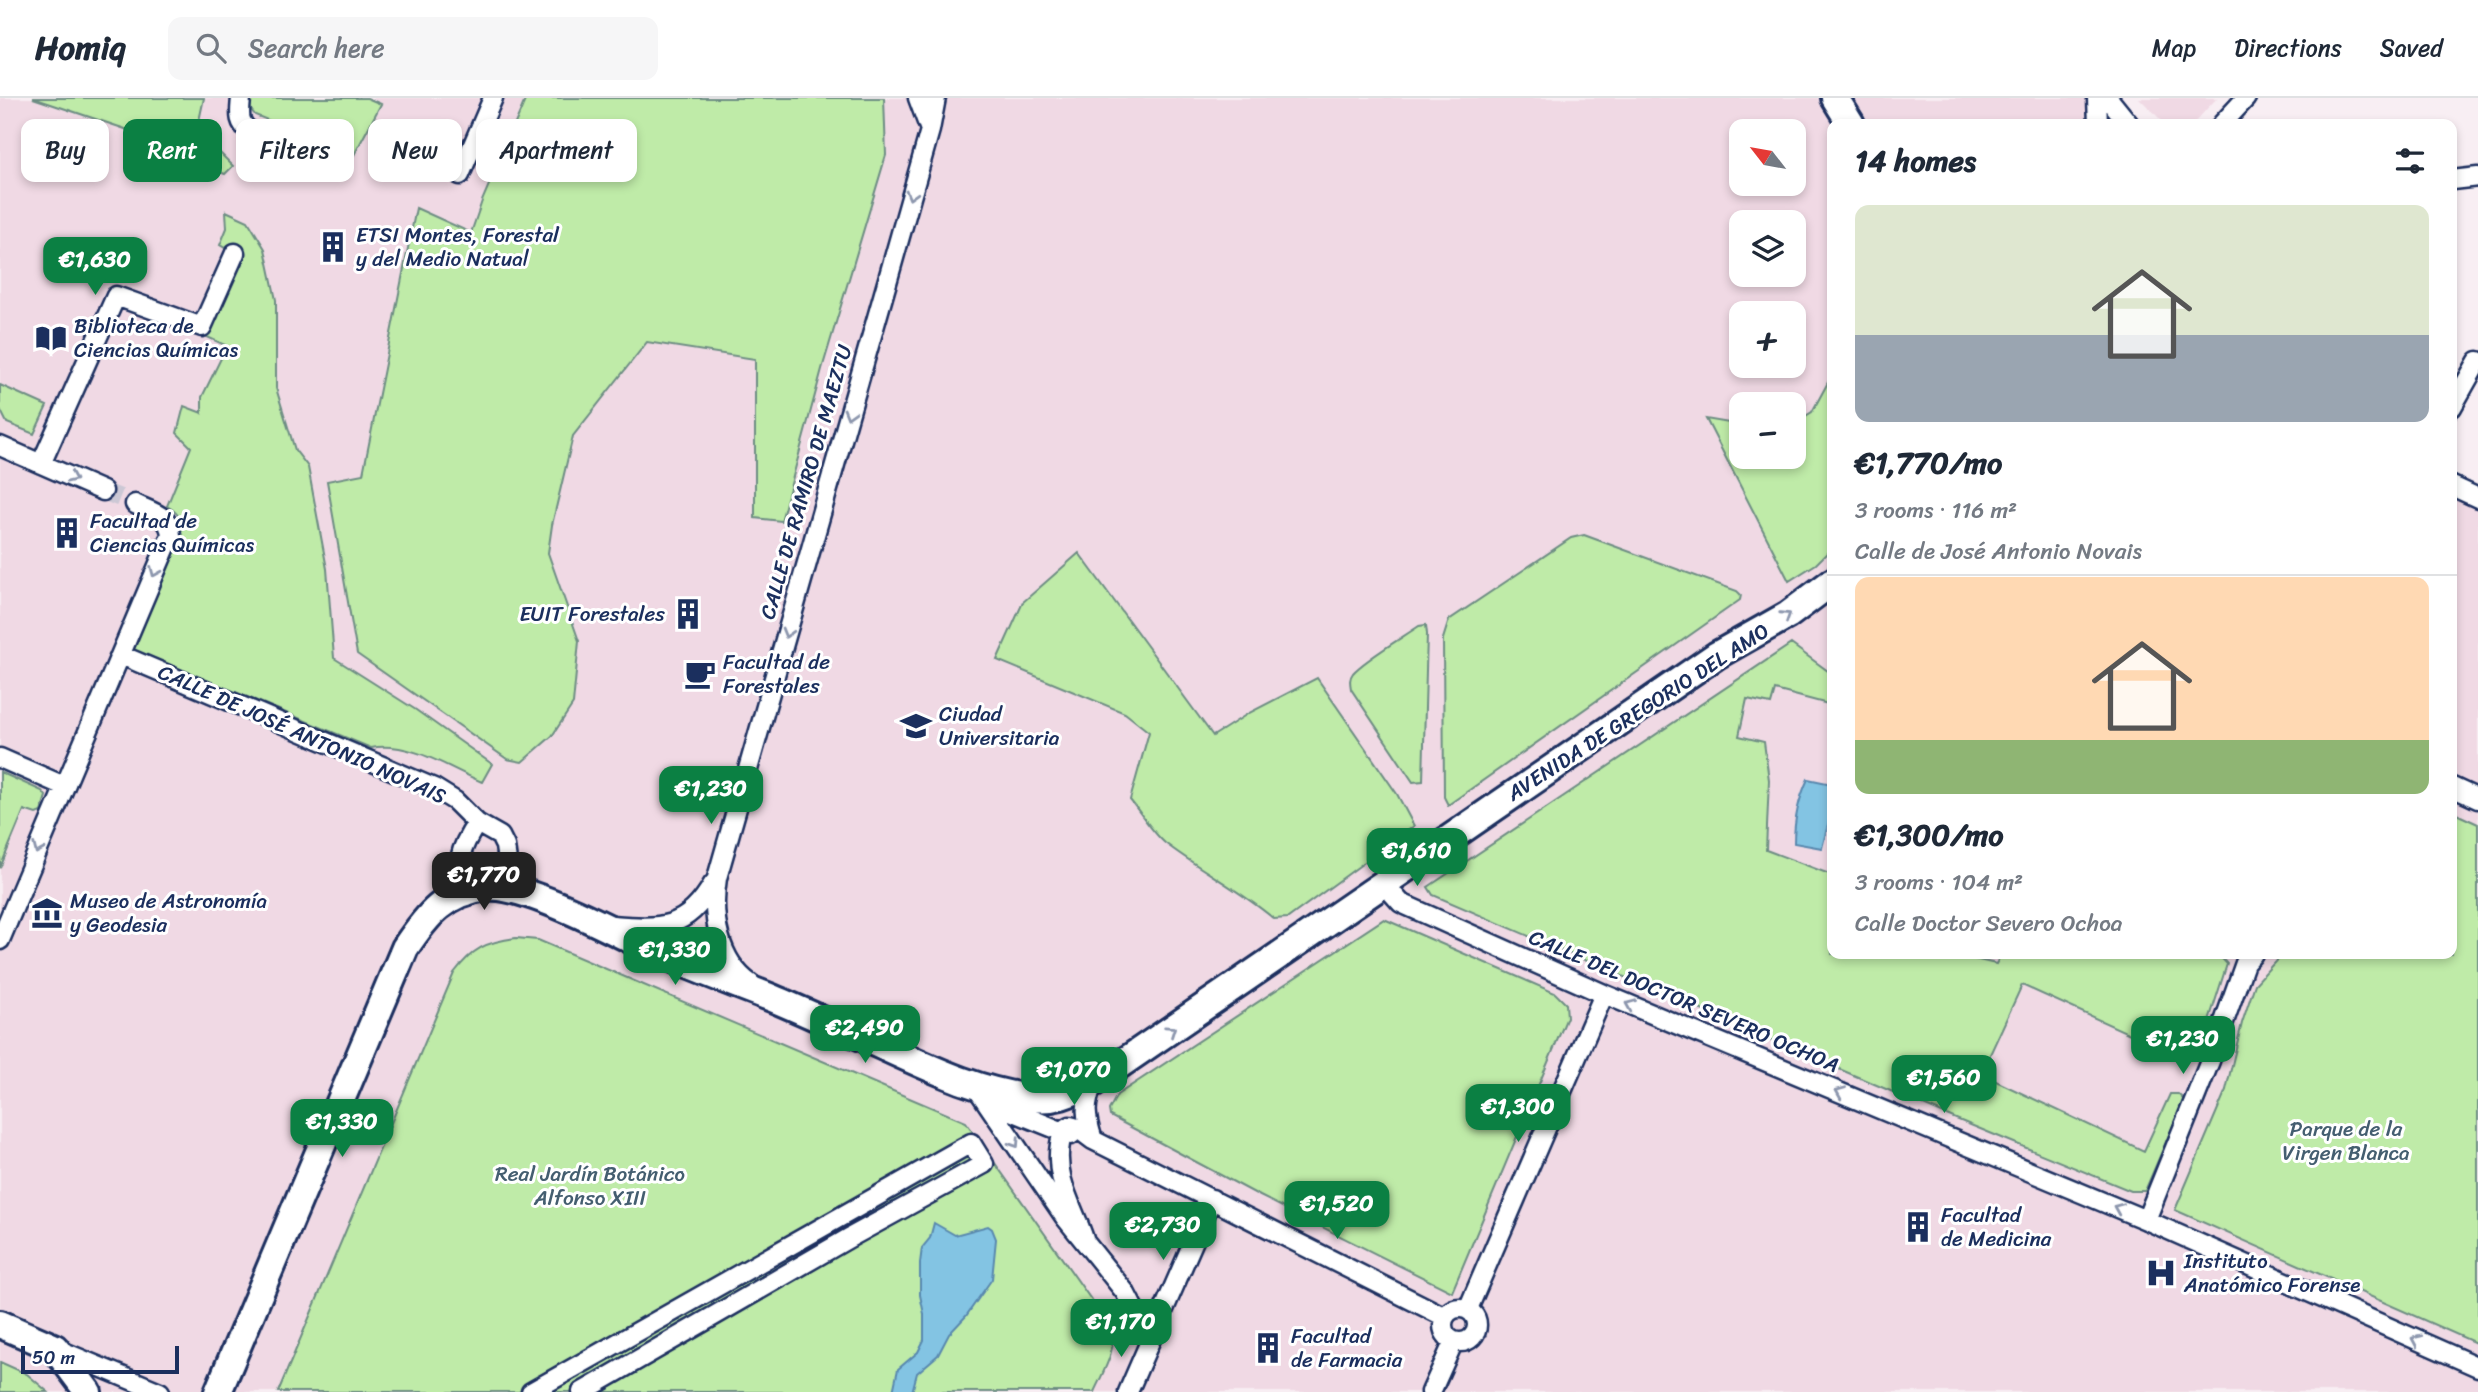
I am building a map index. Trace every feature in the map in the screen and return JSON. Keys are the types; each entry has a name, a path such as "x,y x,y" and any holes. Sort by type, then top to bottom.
{"street":[{"path":"240,119 241,98"},
{"path":"462,170 493,98"},
{"path":"918,98 930,130"},
{"name":"CALLE DE RAMIRO DE MAEZTU","path":"771,998 740,976 724,949 716,926 713,903 717,878 930,130 936,98"},
{"path":"1835,98 1847,119"},
{"path":"2097,98 2098,119"},
{"path":"2108,98 2125,119"},
{"path":"2227,119 2246,98"},
{"path":"2457,179 2478,177"},
{"path":"41,464 116,296 202,327 235,253"},
{"path":"2457,398 2478,361"},
{"path":"0,446 103,491"},
{"path":"2457,488 2478,498"},
{"path":"0,940 171,535 171,524 164,517 135,505"},
{"name":"AVENIDA DE GREGORIO DEL AMO","path":"982,1094 1034,1099 1059,1098 1093,1083 1717,656 1788,615 1827,586"},
{"name":"CALLE DE JOSÉ ANTONIO NOVAIS","path":"121,655 433,788 455,801 477,823 500,836 514,881 526,893"},
{"path":"0,758 64,786"},
{"path":"2457,789 2478,799"},
{"path":"461,893 459,868 462,845 477,823"},
{"name":"CALLE DE RAMIRO DE MAEZTU","path":"600,925 642,928 682,919 702,904 717,878"},
{"name":"CALLE DEL DOCTOR SEVERO OCHOA","path":"1390,878 1392,893 1401,903 1604,994 2146,1220 2478,1367"},
{"path":"216,1390 405,948 433,909 461,893 489,887 526,893 682,965 771,998 1062,1133 1093,1140 1445,1317"},
{"path":"2146,1220 2249,959"},
{"path":"1468,1309 1604,994"},
{"path":"1093,1083 1085,1103 1086,1120 1093,1140"},
{"path":"982,1094 1065,1216 1125,1292 1150,1340"},
{"path":"1062,1133 1058,1160 1061,1185 1084,1239"},
{"path":"531,1392 971,1143 986,1159 984,1164 849,1238 582,1392"},
{"path":"1128,1392 1212,1199"},
{"path":"1457,1308 1468,1309 1476,1316 1476,1332 1464,1342 1454,1341 1443,1328 1445,1317 1457,1308"},
{"path":"0,1324 160,1392"},
{"path":"1431,1392 1454,1341"},
{"path":"55,1348 88,1392"}],"shaded area":[{"name":"Ciudad Universitaria","path":"0,98 2097,98 2098,119 1827,119 1827,959 2457,959 2457,488 2478,498 2478,1392 0,1392"},
{"path":"2139,98 2217,98 2198,119 2160,119"}],"green space":[{"path":"33,98 204,98 199,119 123,119 123,128 109,124 109,119 96,119"},
{"path":"249,98 367,98 381,104 373,119 368,119 368,129 354,155 354,119 265,119 255,115 249,107"},
{"path":"526,98 884,98 886,155 822,369 781,521 755,518 755,359 647,342 573,436 548,553 579,641 573,704 552,736 522,762 507,759 357,654 327,481 363,474 416,208 471,233 490,182 637,182 637,119 517,119"},
{"path":"222,155 233,166 225,174 222,173"},
{"path":"226,211 248,221 265,249 276,300 276,388 295,450 308,467 327,569 334,658 416,710 492,764 482,782 414,752 400,748 371,748 131,649 182,529 178,515 167,506 191,447 177,433 184,406 202,413 202,397 227,346 205,336 235,254 220,245 227,228"},
{"path":"1827,384 1827,553 1816,564 1789,581 1732,469 1806,469 1806,416 1812,412"},
{"path":"0,385 47,406 34,434 7,423 0,409"},
{"path":"1706,419 1729,423 1729,464"},
{"path":"1584,535 1737,591 1741,595 1740,600 1448,805 1444,797 1443,639 1449,620 1571,538"},
{"path":"1079,553 1213,736 1249,713 1317,678 1397,794 1414,826 1288,918 1274,919 1165,843 1130,800 1149,732 1125,713 997,660 1023,602"},
{"path":"1426,625 1423,781 1413,782 1351,689 1350,681 1353,673 1366,662 1419,626"},
{"path":"1791,644 1827,670 1827,704 1775,690 1771,704 1747,699 1739,736 1764,742 1769,780 1766,850 1827,873 1827,959 1974,959 1996,964 1998,959 2222,959 2227,964 2205,1033 2189,1049 2174,1054 2022,985 1981,1074 2144,1151 2170,1094 2178,1094 2184,1100 2145,1191 2131,1191 1433,895 1428,887"},
{"path":"0,772 42,791 46,796 41,812 36,814 24,810 0,868"},
{"name":"Parque de la Virgen Blanca","path":"2457,814 2478,824 2478,1344 2175,1210 2226,1090 2242,1023 2255,984 2278,959 2457,959"},
{"path":"1384,919 1555,993 1566,1004 1567,1017 1452,1292 1260,1196 1110,1116 1109,1110 1117,1095"},
{"name":"Real Jardín Botánico Alfonso XIII","path":"516,938 538,940 966,1122 1111,1328 1111,1352 1094,1392 278,1392 454,973 467,958 481,948"},
{"path":"0,1362 27,1374 48,1392 0,1392"}],"water":[{"path":"1808,779 1827,783 1827,828 1822,848 1794,843 1802,794"},
{"path":"934,1223 955,1235 988,1226 992,1229 996,1239 992,1279 966,1316 949,1334 938,1355 917,1373 912,1392 893,1392 898,1369 918,1352 924,1340 920,1263 922,1248 930,1238"}],"tunnel":[{"path":"103,491 135,504"}],"place":[{"name":"ETSI Montes, Forestal y del Medio Natual","path":"333,247"},
{"name":"Biblioteca de Ciencias Químicas","path":"51,338"},
{"name":"Facultad de Ciencias Químicas","path":"67,533"},
{"name":"EUIT Forestales","path":"688,614"},
{"name":"Facultad de Forestales","path":"700,674"},
{"name":"Ciudad Universitaria","path":"916,726"},
{"name":"Museo de Astronomía y Geodesia","path":"47,913"},
{"name":"Facultad de Medicina","path":"1918,1227"},
{"name":"Instituto Anatómico Forense","path":"2161,1273"},
{"name":"Facultad de Farmacia","path":"1268,1348"}]}
